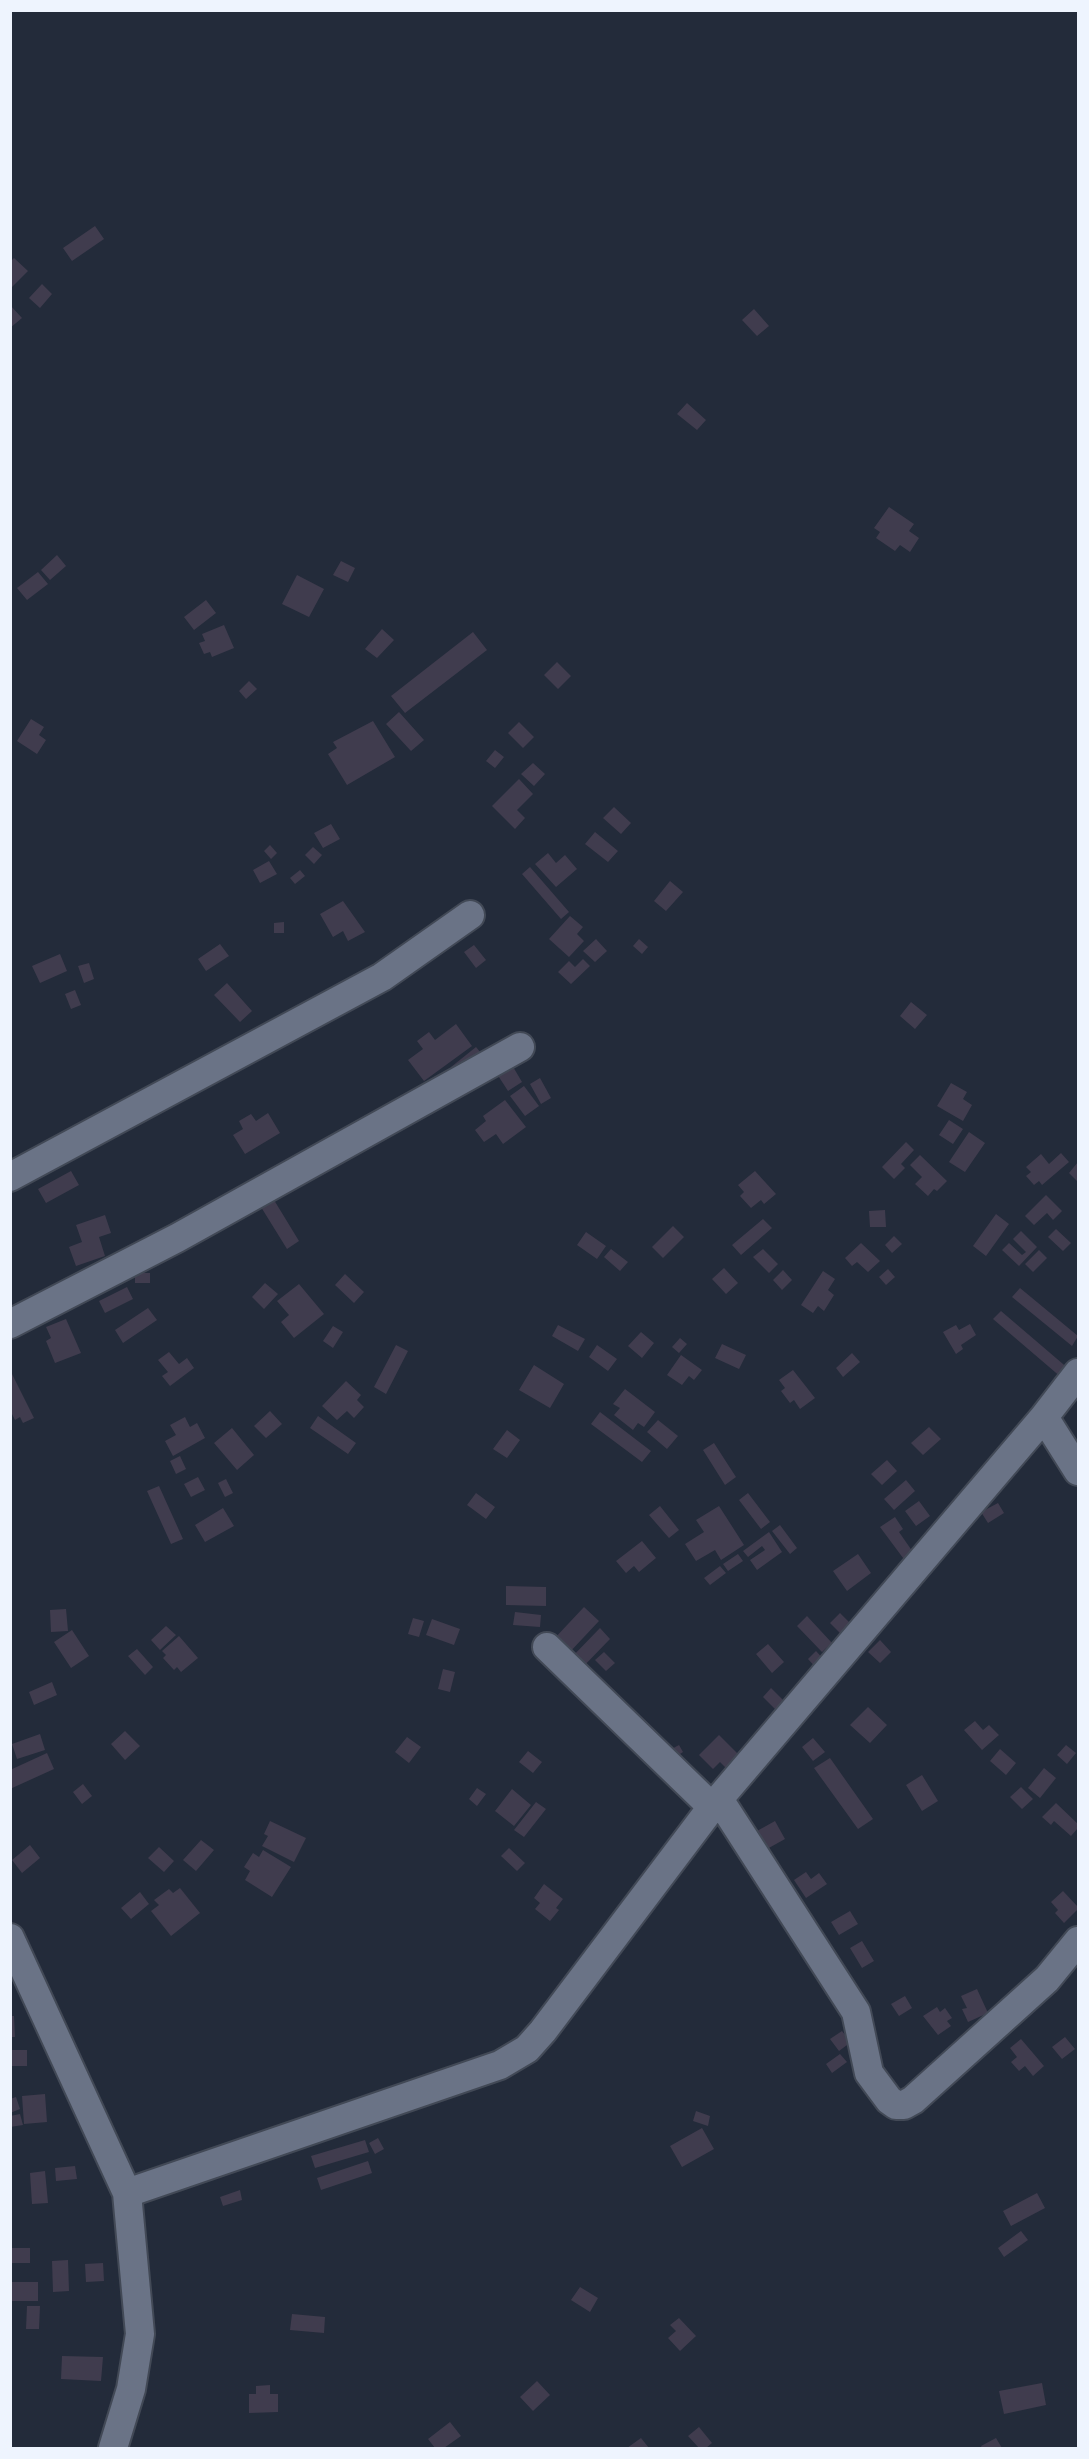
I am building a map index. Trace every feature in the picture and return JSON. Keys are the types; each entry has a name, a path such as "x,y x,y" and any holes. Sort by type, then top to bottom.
{"street":[{"path":"10,1177 382,977 470,915"},
{"path":"10,1324 187,1233 520,1047"},
{"path":"127,2193 501,2065 527,2049 715,1803 1044,1417 1078,1373"},
{"path":"1044,1417 1078,1471"},
{"path":"547,1647 715,1803 856,2012 869,2073 889,2100 896,2105 904,2105 913,2100 1047,1979 1078,1941"},
{"path":"10,1938 127,2193 140,2334 131,2388 113,2448"}],"building":[{"path":"95,226 104,239 72,261 63,248"},
{"path":"14,258 28,271 10,289 10,262"},
{"path":"42,284 52,294 40,308 29,298"},
{"path":"10,305 22,318 10,328"},
{"path":"754,309 769,326 757,336 742,320"},
{"path":"687,403 706,420 697,430 677,414"},
{"path":"889,507 914,524 909,531 919,538 910,552 900,545 895,551 876,538 880,532 874,528"},
{"path":"57,555 66,566 50,580 41,570"},
{"path":"341,561 355,568 348,582 333,575"},
{"path":"38,572 48,584 27,600 17,588"},
{"path":"297,575 324,589 309,617 282,604"},
{"path":"206,600 216,613 194,630 184,617"},
{"path":"224,625 234,648 212,657 210,652 204,654 199,643 205,641 202,634"},
{"path":"382,629 394,640 377,658 365,649"},
{"path":"473,632 487,650 405,713 391,696"},
{"path":"557,662 571,676 558,689 544,675"},
{"path":"249,681 257,689 246,699 239,691"},
{"path":"399,712 424,740 411,751 386,724"},
{"path":"31,719 44,727 39,735 46,740 37,754 17,741"},
{"path":"373,721 395,757 347,785 328,754 337,748 333,742"},
{"path":"519,722 534,737 523,748 508,733"},
{"path":"495,750 504,757 495,768 486,761"},
{"path":"533,763 545,774 534,786 521,774"},
{"path":"519,779 533,794 517,810 525,818 515,829 492,806"},
{"path":"614,807 631,823 621,834 603,818"},
{"path":"331,824 340,839 323,848 314,833"},
{"path":"595,832 618,851 608,862 585,844"},
{"path":"270,845 277,853 271,859 264,851"},
{"path":"313,847 322,855 314,864 305,855"},
{"path":"548,853 556,863 565,855 577,869 556,887 535,864"},
{"path":"269,861 277,874 260,883 253,870"},
{"path":"530,867 569,912 561,919 522,874"},
{"path":"300,870 305,876 295,884 290,878"},
{"path":"670,881 683,892 666,911 654,901"},
{"path":"343,901 365,932 348,941 343,931 333,937 320,914"},
{"path":"570,916 583,927 577,934 584,941 569,957 549,939"},
{"path":"284,922 284,933 274,933 274,923"},
{"path":"596,939 607,951 595,962 583,951"},
{"path":"639,939 648,947 642,954 633,946"},
{"path":"220,944 229,956 206,971 198,959"},
{"path":"474,945 486,960 476,968 464,952"},
{"path":"60,954 67,971 40,983 32,966"},
{"path":"583,959 590,966 571,984 558,972 569,961 575,967"},
{"path":"89,963 94,979 84,983 78,966"},
{"path":"227,983 252,1011 240,1022 214,995"},
{"path":"75,990 81,1005 71,1009 65,994"},
{"path":"911,1002 927,1015 915,1029 900,1016"},
{"path":"456,1024 472,1046 424,1081 408,1060 423,1049 417,1041 429,1032 435,1040"},
{"path":"476,1047 486,1059 455,1072 451,1067"},
{"path":"512,1065 522,1082 508,1091 497,1074"},
{"path":"540,1078 551,1098 541,1104 530,1084"},
{"path":"951,1083 967,1092 963,1099 972,1105 963,1121 937,1106"},
{"path":"524,1086 539,1106 525,1116 510,1096"},
{"path":"505,1100 526,1127 503,1144 496,1134 484,1142 475,1130 486,1121 483,1116"},
{"path":"268,1113 280,1133 245,1154 233,1135 243,1129 239,1121 251,1114 256,1121"},
{"path":"949,1120 963,1129 953,1144 939,1135"},
{"path":"969,1132 985,1143 965,1172 949,1162"},
{"path":"906,1142 914,1150 901,1164 905,1168 894,1179 882,1167"},
{"path":"1061,1153 1069,1162 1042,1185 1039,1181 1034,1185 1026,1176 1031,1172 1026,1167 1041,1154 1049,1164"},
{"path":"920,1155 947,1181 928,1196 915,1184 922,1177 910,1165"},
{"path":"1078,1162 1078,1182 1069,1173"},
{"path":"71,1171 79,1185 46,1203 38,1189"},
{"path":"755,1171 776,1194 764,1204 761,1200 751,1208 740,1196 744,1192 738,1185"},
{"path":"1046,1195 1062,1211 1053,1220 1047,1213 1034,1225 1025,1216"},
{"path":"274,1200 299,1241 287,1249 261,1207"},
{"path":"885,1210 886,1227 870,1227 869,1211"},
{"path":"996,1214 1009,1224 986,1256 973,1246"},
{"path":"105,1215 111,1233 99,1237 105,1256 76,1266 69,1247 82,1242 76,1225"},
{"path":"763,1219 772,1228 741,1255 732,1245"},
{"path":"673,1226 684,1237 663,1258 652,1247"},
{"path":"1056,1229 1071,1243 1063,1251 1048,1237"},
{"path":"1021,1231 1037,1247 1019,1266 1002,1250 1009,1243 1022,1255 1026,1252 1013,1239"},
{"path":"586,1232 606,1246 597,1259 577,1245"},
{"path":"894,1236 902,1244 892,1253 885,1245"},
{"path":"861,1243 880,1261 868,1272 857,1262 852,1266 845,1258"},
{"path":"611,1249 628,1262 620,1271 604,1257"},
{"path":"763,1249 778,1264 769,1273 753,1257"},
{"path":"1039,1250 1047,1258 1033,1272 1025,1264"},
{"path":"724,1268 738,1283 726,1294 712,1279"},
{"path":"888,1269 895,1277 886,1285 879,1277"},
{"path":"783,1270 792,1280 782,1290 773,1280"},
{"path":"823,1271 835,1279 828,1290 834,1295 824,1311 818,1306 813,1313 801,1305"},
{"path":"135,1273 150,1273 150,1283 135,1283"},
{"path":"345,1274 364,1292 354,1303 335,1285"},
{"path":"265,1283 278,1294 264,1309 252,1297"},
{"path":"299,1284 324,1314 294,1338 281,1322 289,1315 277,1301"},
{"path":"127,1287 133,1299 105,1313 99,1301"},
{"path":"1020,1288 1078,1336 1072,1346 1012,1297"},
{"path":"148,1308 157,1320 123,1343 115,1330"},
{"path":"1001,1311 1070,1370 1062,1378 993,1319"},
{"path":"66,1319 81,1353 55,1363 46,1341 51,1338 46,1327"},
{"path":"970,1324 976,1335 961,1345 963,1349 956,1354 943,1332 956,1325 959,1330"},
{"path":"558,1325 585,1339 578,1351 552,1336"},
{"path":"333,1326 343,1332 333,1348 323,1341"},
{"path":"641,1332 654,1343 642,1358 628,1346"},
{"path":"680,1338 687,1344 679,1353 672,1347"},
{"path":"722,1344 746,1355 739,1369 715,1358"},
{"path":"396,1345 408,1351 386,1394 374,1387"},
{"path":"597,1345 617,1359 608,1371 589,1357"},
{"path":"169,1352 179,1364 187,1358 194,1368 170,1386 162,1376 168,1372 158,1360"},
{"path":"852,1353 860,1362 843,1377 836,1368"},
{"path":"681,1355 702,1370 694,1380 689,1376 682,1385 667,1375"},
{"path":"534,1365 564,1384 550,1408 519,1390"},
{"path":"10,1370 34,1418 23,1423 20,1417 15,1420 10,1410"},
{"path":"793,1370 815,1398 800,1409 794,1400 790,1403 781,1391 785,1388 779,1380"},
{"path":"346,1381 361,1395 357,1400 364,1407 354,1418 347,1411 337,1420 322,1406"},
{"path":"625,1389 655,1412 644,1427 638,1423 633,1430 614,1415 620,1408 613,1404"},
{"path":"270,1411 282,1424 266,1438 254,1426"},
{"path":"600,1412 651,1451 642,1462 591,1424"},
{"path":"318,1416 356,1443 348,1454 310,1428"},
{"path":"185,1417 190,1427 197,1423 205,1438 173,1456 165,1441 176,1435 170,1425"},
{"path":"658,1420 678,1436 667,1449 647,1432"},
{"path":"929,1427 941,1439 923,1455 911,1443"},
{"path":"232,1428 254,1455 237,1470 214,1443"},
{"path":"507,1430 520,1440 507,1458 493,1449"},
{"path":"714,1443 736,1477 725,1485 703,1450"},
{"path":"180,1456 186,1469 176,1474 170,1461"},
{"path":"887,1460 897,1471 882,1485 871,1474"},
{"path":"198,1477 205,1490 191,1497 184,1484"},
{"path":"226,1479 233,1493 225,1497 218,1483"},
{"path":"906,1480 915,1491 894,1510 884,1499"},
{"path":"159,1486 183,1539 171,1544 147,1491"},
{"path":"476,1493 495,1507 486,1519 467,1505"},
{"path":"748,1493 770,1522 761,1529 739,1500"},
{"path":"919,1501 930,1516 916,1526 905,1511"},
{"path":"998,1503 1004,1513 988,1523 981,1512"},
{"path":"660,1506 679,1530 669,1538 649,1515"},
{"path":"719,1506 744,1545 721,1560 715,1550 696,1561 685,1544 704,1532 696,1520"},
{"path":"223,1508 234,1526 205,1542 195,1525"},
{"path":"895,1517 903,1529 899,1532 915,1555 906,1562 880,1527"},
{"path":"780,1525 797,1548 790,1554 772,1531"},
{"path":"769,1532 782,1552 757,1570 750,1560 765,1550 762,1546 748,1557 743,1551"},
{"path":"642,1541 656,1558 639,1572 634,1566 626,1573 616,1561"},
{"path":"738,1554 743,1561 728,1571 723,1564"},
{"path":"858,1554 871,1573 847,1591 833,1571"},
{"path":"720,1566 726,1573 710,1585 704,1578"},
{"path":"506,1586 546,1587 546,1606 506,1605"},
{"path":"584,1607 599,1621 568,1654 553,1640"},
{"path":"66,1609 68,1631 51,1632 50,1610"},
{"path":"515,1612 541,1615 540,1627 513,1625"},
{"path":"840,1613 854,1627 844,1637 830,1623"},
{"path":"807,1616 832,1643 822,1652 797,1626"},
{"path":"413,1618 424,1621 419,1637 408,1634"},
{"path":"432,1619 460,1629 454,1645 426,1635"},
{"path":"166,1626 176,1635 160,1650 151,1640"},
{"path":"600,1628 610,1639 579,1671 568,1661"},
{"path":"72,1630 89,1656 71,1668 54,1642"},
{"path":"179,1636 198,1658 181,1672 177,1667 174,1670 163,1658 166,1655 162,1651"},
{"path":"880,1640 891,1652 880,1663 868,1652"},
{"path":"768,1644 784,1662 772,1673 756,1654"},
{"path":"137,1649 153,1667 145,1675 128,1656"},
{"path":"816,1651 826,1662 817,1669 808,1659"},
{"path":"604,1652 615,1663 606,1671 595,1660"},
{"path":"443,1669 455,1672 450,1692 438,1689"},
{"path":"52,1682 57,1695 34,1705 29,1692"},
{"path":"771,1688 787,1704 779,1713 763,1697"},
{"path":"868,1707 887,1725 870,1743 850,1725"},
{"path":"975,1721 983,1730 989,1725 999,1735 982,1750 964,1730"},
{"path":"125,1731 140,1746 125,1760 111,1744"},
{"path":"40,1734 45,1750 17,1759 12,1744"},
{"path":"719,1735 739,1755 726,1768 720,1762 713,1769 699,1755"},
{"path":"407,1737 421,1747 409,1763 395,1752"},
{"path":"813,1738 825,1752 813,1761 802,1747"},
{"path":"679,1745 683,1752 671,1760 666,1752"},
{"path":"1066,1745 1076,1753 1067,1764 1057,1755"},
{"path":"1000,1749 1016,1763 1006,1775 990,1761"},
{"path":"528,1751 542,1762 533,1773 519,1762"},
{"path":"47,1753 54,1769 10,1789 10,1770"},
{"path":"830,1758 873,1819 858,1829 814,1768"},
{"path":"1044,1768 1056,1778 1040,1798 1028,1788"},
{"path":"922,1775 938,1801 922,1811 906,1785"},
{"path":"83,1784 92,1796 82,1804 73,1792"},
{"path":"1021,1787 1033,1799 1022,1809 1010,1797"},
{"path":"477,1788 486,1794 477,1806 469,1799"},
{"path":"512,1789 531,1805 514,1826 495,1811"},
{"path":"536,1802 546,1809 524,1837 514,1830"},
{"path":"1056,1803 1078,1824 1078,1828 1071,1836 1054,1821 1051,1825 1042,1817"},
{"path":"270,1821 306,1838 294,1862 262,1846 268,1836 264,1834"},
{"path":"775,1821 785,1839 767,1849 757,1831"},
{"path":"201,1840 214,1850 196,1871 183,1860"},
{"path":"30,1845 40,1858 22,1873 12,1860"},
{"path":"159,1847 174,1861 164,1872 148,1858"},
{"path":"509,1848 525,1863 517,1871 501,1856"},
{"path":"263,1850 291,1867 272,1897 245,1880 250,1871 244,1867 253,1853 259,1857"},
{"path":"806,1872 811,1879 819,1873 827,1884 806,1898 794,1880"},
{"path":"544,1884 563,1899 556,1908 559,1910 550,1921 535,1909 540,1903 534,1898"},
{"path":"180,1888 200,1913 171,1936 151,1911 159,1905 154,1900 169,1889 173,1893"},
{"path":"1063,1891 1078,1907 1064,1923 1055,1913 1058,1910 1051,1902"},
{"path":"140,1892 149,1904 131,1919 121,1908"},
{"path":"850,1911 858,1924 839,1935 831,1922"},
{"path":"862,1941 874,1961 862,1968 850,1948"},
{"path":"977,1989 988,2013 968,2022 962,2009 967,2008 961,1996"},
{"path":"905,1996 912,2008 899,2016 891,2004"},
{"path":"937,2007 940,2012 945,2008 952,2018 947,2021 951,2026 938,2035 923,2016"},
{"path":"10,2016 14,2016 15,2037 10,2037"},
{"path":"842,2031 851,2042 839,2051 830,2039"},
{"path":"1065,2037 1075,2049 1062,2059 1052,2047"},
{"path":"1021,2039 1044,2066 1033,2076 1025,2066 1019,2071 1011,2062 1017,2057 1010,2048"},
{"path":"10,2050 27,2050 27,2066 10,2066"},
{"path":"840,2054 847,2062 832,2073 826,2064"},
{"path":"45,2094 47,2122 24,2124 22,2096"},
{"path":"16,2097 20,2109 10,2113 10,2099"},
{"path":"696,2111 710,2116 708,2126 693,2121"},
{"path":"20,2114 23,2125 10,2127 10,2116"},
{"path":"702,2128 714,2149 682,2167 670,2146"},
{"path":"378,2138 384,2149 375,2154 369,2143"},
{"path":"365,2140 369,2152 315,2168 311,2156"},
{"path":"368,2161 372,2173 321,2190 317,2178"},
{"path":"75,2166 77,2179 56,2181 55,2168"},
{"path":"45,2171 48,2203 32,2204 30,2173"},
{"path":"240,2190 242,2200 223,2206 220,2197"},
{"path":"1037,2193 1045,2208 1011,2226 1003,2211"},
{"path":"1021,2231 1028,2240 1004,2257 998,2248"},
{"path":"10,2248 30,2248 30,2263 10,2263"},
{"path":"68,2260 69,2291 53,2292 52,2261"},
{"path":"103,2263 104,2281 86,2282 85,2264"},
{"path":"10,2282 38,2282 38,2301 10,2301"},
{"path":"580,2287 598,2298 590,2312 571,2300"},
{"path":"27,2306 40,2306 39,2329 26,2329"},
{"path":"292,2314 325,2317 324,2333 290,2330"},
{"path":"679,2318 696,2336 680,2351 668,2338 676,2331 670,2325"},
{"path":"62,2356 103,2357 101,2381 61,2379"},
{"path":"537,2381 550,2395 533,2411 520,2397"},
{"path":"1042,2383 1046,2405 1004,2414 999,2391"},
{"path":"270,2385 270,2394 278,2394 278,2412 249,2413 249,2394 256,2394 256,2386"},
{"path":"450,2422 461,2436 444,2448 435,2448 428,2439"},
{"path":"699,2427 712,2443 706,2448 699,2448 688,2436"},
{"path":"641,2438 649,2448 627,2448"},
{"path":"996,2438 1002,2448 982,2448 981,2446"}]}
